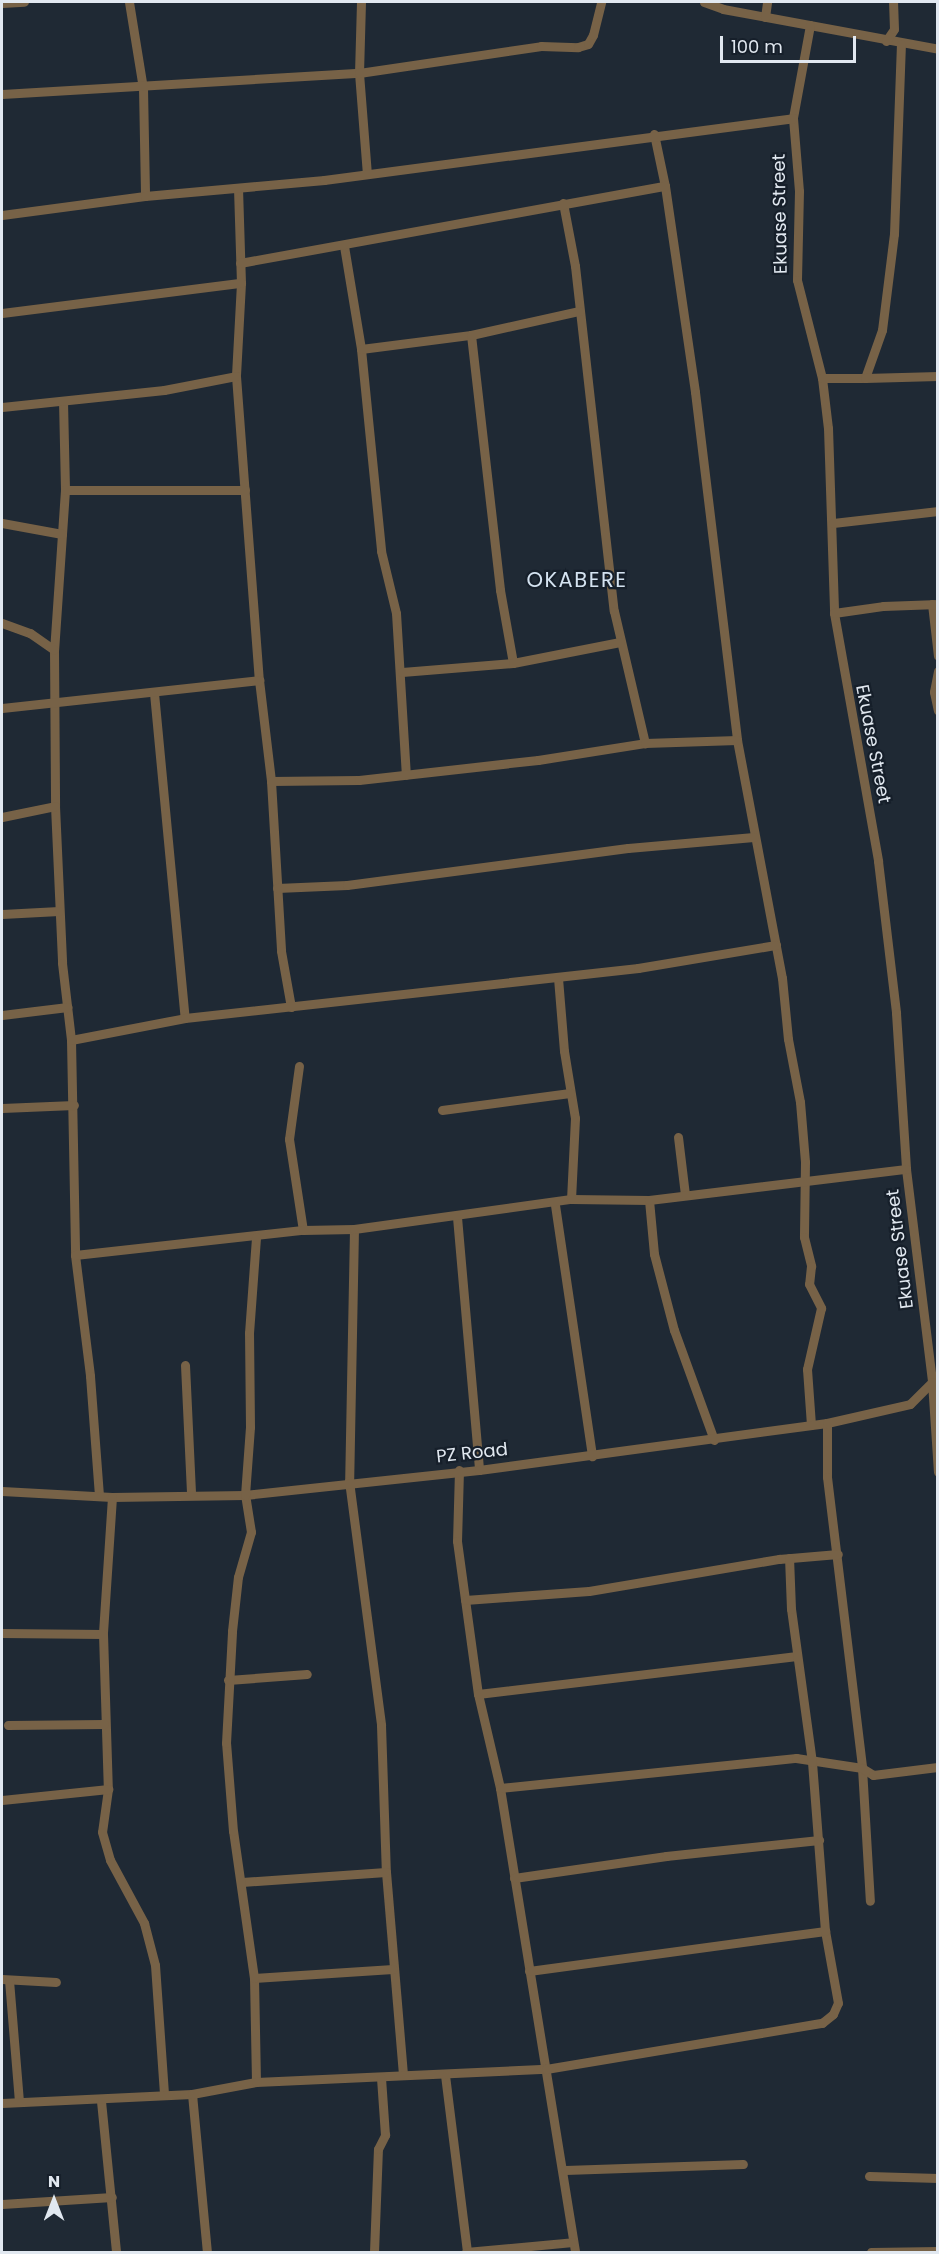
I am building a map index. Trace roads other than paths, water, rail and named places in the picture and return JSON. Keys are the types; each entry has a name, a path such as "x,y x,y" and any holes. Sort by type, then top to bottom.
{"street":[{"path":"2,3 24,2"},
{"path":"129,2 142,88 145,196"},
{"path":"361,2 359,73 367,174"},
{"path":"2,94 142,88 359,73 541,46 578,47 588,44 593,35 601,2"},
{"path":"704,2 765,17 901,44 938,49"},
{"path":"765,17 767,2"},
{"path":"886,40 894,29 893,2"},
{"name":"Ekuase Street","path":"810,26 793,118 799,191 797,280 822,378 833,523 834,613 878,861 896,1013 906,1169 932,1382 937,1468"},
{"path":"865,378 882,330 894,234 901,44"},
{"path":"2,216 145,196 367,174 654,134 793,118"},
{"path":"654,134 665,186 737,740 776,945 800,1102 805,1162 802,1179 804,1237 811,1266 809,1284 821,1308 807,1368 811,1425"},
{"path":"240,263 344,246 563,203 665,186"},
{"path":"238,188 241,283 236,376 259,680 271,781 281,951 291,1006"},
{"path":"563,203 570,231 601,484 602,529 620,642 645,743"},
{"path":"344,246 361,349 381,551 396,613 402,672 406,775"},
{"path":"2,313 241,283"},
{"path":"361,349 471,334 579,311"},
{"path":"471,334 500,590 513,663"},
{"path":"2,407 164,390 236,376"},
{"path":"822,378 938,376"},
{"path":"63,401 65,490 54,650 55,806 59,911 71,1040 74,1105 75,1256 90,1376 99,1495"},
{"path":"65,490 245,490"},
{"path":"833,523 938,511"},
{"path":"2,523 62,534"},
{"path":"834,613 935,604 938,656"},
{"path":"2,623 30,633 54,650"},
{"path":"402,672 513,663 620,642"},
{"path":"938,671 934,692 938,711"},
{"path":"2,708 259,680"},
{"path":"154,693 185,1018"},
{"path":"271,781 326,782 406,775 645,743 737,740"},
{"path":"2,817 55,806"},
{"path":"277,888 347,885 628,848 754,837"},
{"path":"2,914 59,911"},
{"path":"71,1040 185,1018 558,978 776,945"},
{"path":"558,978 570,1093 575,1118 571,1199"},
{"path":"2,1015 68,1007"},
{"path":"299,1066 289,1138 303,1230"},
{"path":"442,1110 570,1093"},
{"path":"2,1108 74,1105"},
{"path":"678,1137 685,1195"},
{"path":"75,1256 303,1230 354,1229 555,1204 571,1199 649,1200 802,1179 906,1169"},
{"path":"649,1200 654,1254 674,1330 714,1440"},
{"path":"555,1204 592,1456"},
{"path":"457,1217 479,1470"},
{"path":"354,1229 349,1481 381,1725 386,1872 403,2074"},
{"path":"256,1237 249,1333 250,1427 245,1495 250,1532 238,1576 228,1680 227,1754 254,1978 256,2082"},
{"path":"185,1365 191,1494"},
{"name":"PZ Road","path":"2,1491 112,1497 191,1494 245,1495 349,1481 479,1470 827,1423 910,1404 932,1382"},
{"path":"827,1423 826,1477 838,1554 862,1768 870,1901"},
{"path":"459,1470 457,1541 478,1694 500,1788 529,1971 565,2170 575,2253"},
{"path":"112,1497 103,1634 104,1724 108,1789 102,1832 110,1860 144,1923 155,1965 164,2093"},
{"path":"465,1600 590,1591 789,1558 838,1554"},
{"path":"2,2103 101,2101 164,2093 192,2094 256,2082 381,2079 403,2074 446,2075 546,2069 822,2023 833,2014 838,2003 825,1932 812,1762 797,1656 789,1558"},
{"path":"2,1633 103,1634"},
{"path":"478,1694 797,1656"},
{"path":"228,1680 307,1674"},
{"path":"8,1725 104,1724"},
{"path":"500,1788 717,1763 796,1758 862,1768 873,1775 938,1767"},
{"path":"2,1800 108,1789"},
{"path":"514,1878 666,1856 819,1840"},
{"path":"242,1882 386,1872"},
{"path":"529,1971 825,1932"},
{"path":"254,1978 393,1969"},
{"path":"19,2102 5,1980 56,1982"},
{"path":"446,2075 466,2252 573,2242"},
{"path":"374,2253 378,2149 385,2135 381,2079"},
{"path":"192,2094 207,2253"},
{"path":"101,2101 116,2253"},
{"path":"565,2170 743,2164"},
{"path":"869,2176 938,2178"},
{"path":"2,2204 112,2197"},
{"path":"871,2253 938,2251"}],"district":[{"name":"OKABERE","path":"577,580"}]}
